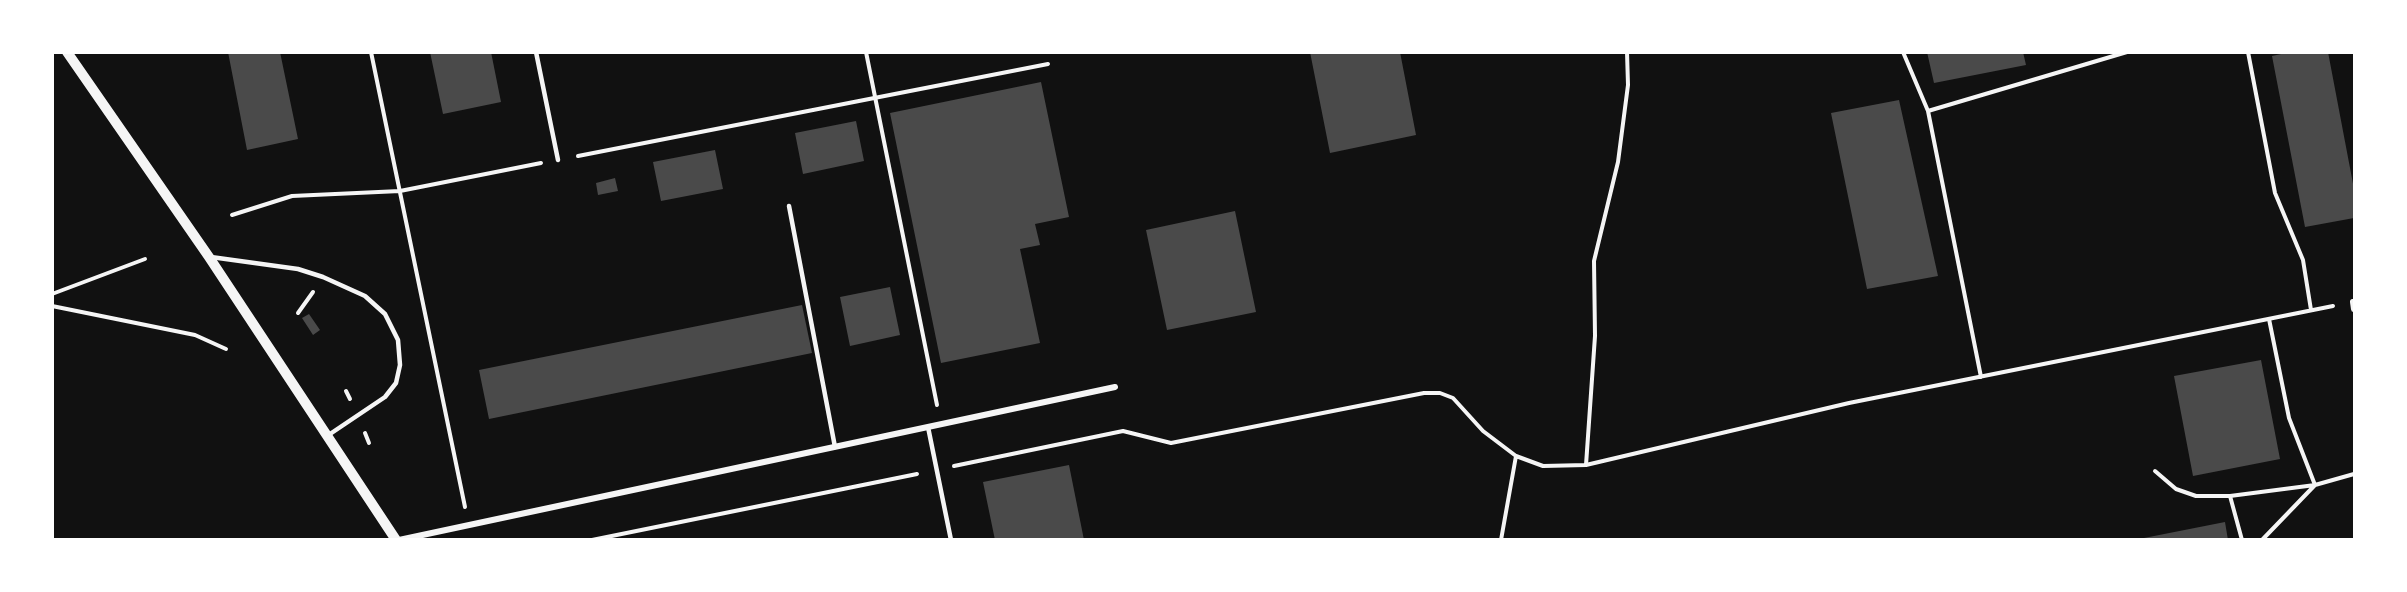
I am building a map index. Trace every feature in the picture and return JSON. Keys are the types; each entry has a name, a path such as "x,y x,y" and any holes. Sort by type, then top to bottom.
{"street":[{"path":"67,52 209,257 397,540 1115,387"},
{"path":"2353,302 2355,309"}],"lane":[{"path":"536,52 558,160"},
{"path":"789,206 835,447"},
{"path":"209,257 259,262 315,274 365,296 385,314 398,340 400,365 396,383 385,397 327,436"},
{"path":"928,427 951,540"}],"path":[{"path":"371,52 462,497 471,525"},
{"path":"866,52 941,424"},
{"path":"1586,465 1595,336 1594,261 1618,162 1628,85 1627,52"},
{"path":"1903,52 1929,111 1981,377"},
{"path":"1929,111 2127,52"},
{"path":"2248,52 2274,193 2303,260 2312,310"},
{"path":"232,215 292,196 400,191 1048,64"},
{"path":"52,294 146,259"},
{"path":"592,540 1123,431 1171,443 1424,393 1440,393 1460,404 1483,431 1516,456 1543,466 1586,465 1850,403 2353,302"},
{"path":"52,306 195,335 226,349"},
{"path":"2270,319 2289,418 2315,485"},
{"path":"1501,540 1516,456"},
{"path":"2155,471 2176,489 2196,496 2230,496 2315,485 2355,474"},
{"path":"2269,540 2263,538 2315,485"},
{"path":"2230,496 2242,540"}],"building":[{"path":"228,52 280,52 298,139 247,150"},
{"path":"430,52 491,52 501,102 443,114"},
{"path":"1310,52 1400,52 1416,135 1330,153"},
{"path":"1927,52 2023,52 2026,65 1934,83"},
{"path":"2290,52 2328,52 2354,189 2354,218 2305,227 2272,56"},
{"path":"1041,82 1069,217 1035,224 1040,245 1020,249 1040,343 941,363 890,113"},
{"path":"1899,100 1938,276 1867,289 1831,113"},
{"path":"856,121 864,161 803,174 795,133"},
{"path":"715,150 723,189 661,201 653,162"},
{"path":"615,178 618,191 598,195 596,183"},
{"path":"1235,211 1256,312 1167,330 1146,230"},
{"path":"890,287 900,335 850,346 840,297"},
{"path":"802,305 812,353 489,419 479,370"},
{"path":"309,314 320,330 313,335 302,318"},
{"path":"2261,360 2280,459 2193,476 2174,376"},
{"path":"1069,465 1084,540 995,540 983,482"},
{"path":"2225,522 2228,540 2145,540 2144,538"}]}
